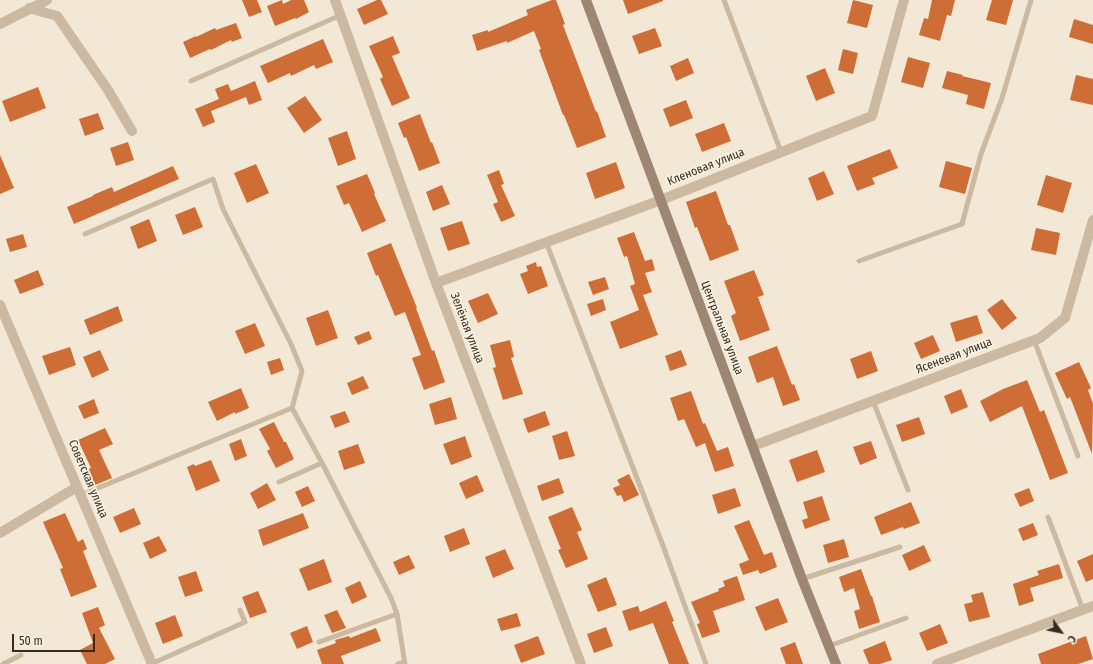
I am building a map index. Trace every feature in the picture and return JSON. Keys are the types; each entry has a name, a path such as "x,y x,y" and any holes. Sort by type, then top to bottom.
{"street":[{"path":"0,24 28,4 47,0"},
{"name":"Зелёная улица","path":"335,0 436,283 581,664"},
{"name":"Центральная улица","path":"586,0 802,579 836,664"},
{"name":"Кленовая улица","path":"436,283 660,200 872,116 904,0"},
{"path":"28,4 57,16 108,90 132,131"},
{"name":"Ясеневая улица","path":"753,446 1040,338 1065,318 1093,220"},
{"name":"Советская улица","path":"0,305 152,664"},
{"path":"0,533 79,491"},
{"path":"937,664 1093,606"}],"lane":[{"path":"724,0 781,152"},
{"path":"859,262 962,224 981,154 1002,98 1031,0"},
{"path":"191,81 341,15"},
{"path":"85,234 213,180 223,209 291,344 302,371 292,408 322,463 397,614 404,663 398,664"},
{"path":"546,242 662,543 706,664"},
{"path":"1034,340 1078,456"},
{"path":"873,401 908,490"},
{"path":"79,491 292,408"},
{"path":"279,482 322,463"},
{"path":"1048,517 1083,610"},
{"path":"802,579 900,547"},
{"path":"152,664 245,622 240,610"},
{"path":"320,642 397,614"},
{"path":"829,646 906,618"},
{"path":"3,664 21,655"}],"building":[{"path":"242,0 257,0 262,12 249,17"},
{"path":"282,0 283,4 291,0 304,0 309,12 296,19 295,18 275,26 267,6"},
{"path":"377,0 381,0 388,14 364,25 357,9"},
{"path":"552,0 556,0 565,24 563,25 606,137 577,148 539,50 541,49 534,31 507,43 507,41 477,51 472,35 488,30 488,32 528,15 526,10"},
{"path":"623,0 663,0 663,1 628,14"},
{"path":"853,0 873,5 867,28 847,23"},
{"path":"932,0 955,0 951,16 947,15 940,41 919,35 924,18 928,19"},
{"path":"992,0 1013,0 1006,25 986,20"},
{"path":"1074,19 1093,25 1093,44 1069,37"},
{"path":"236,23 242,38 232,42 231,40 190,58 183,42 215,28 216,30"},
{"path":"655,28 662,46 639,54 632,36"},
{"path":"393,36 400,53 392,56 410,98 392,106 380,79 383,77 369,46"},
{"path":"323,39 333,62 316,69 314,65 291,76 290,73 268,83 260,66"},
{"path":"843,49 858,53 853,74 838,70"},
{"path":"908,57 930,63 923,88 901,82"},
{"path":"688,58 694,73 676,81 670,66"},
{"path":"825,68 835,93 816,101 806,76"},
{"path":"947,71 991,83 984,109 966,104 968,95 942,88"},
{"path":"1076,75 1093,79 1093,105 1070,100"},
{"path":"255,81 262,100 249,105 246,97 211,111 215,122 203,127 195,109 219,99 215,89 228,84 231,91"},
{"path":"38,87 46,108 10,122 2,101"},
{"path":"305,96 322,120 304,133 287,108"},
{"path":"686,100 693,118 670,127 663,109"},
{"path":"98,113 104,129 85,136 79,119"},
{"path":"420,114 440,163 419,171 406,137 404,138 398,123"},
{"path":"724,123 731,141 702,152 695,134"},
{"path":"347,131 356,159 338,166 328,138"},
{"path":"128,142 134,160 116,166 110,148"},
{"path":"890,149 898,168 872,178 875,184 857,191 847,166"},
{"path":"0,155 14,188 0,194"},
{"path":"946,161 972,168 965,194 939,187"},
{"path":"616,162 625,188 595,199 586,173"},
{"path":"256,164 269,193 247,203 234,173"},
{"path":"173,166 179,179 74,224 67,207 112,187 114,192"},
{"path":"499,170 504,184 501,185 515,216 501,222 493,204 498,202 487,175"},
{"path":"824,171 834,194 817,201 808,178"},
{"path":"367,174 386,221 362,232 349,203 344,205 336,186"},
{"path":"1046,175 1072,183 1063,213 1037,205"},
{"path":"442,185 450,204 433,211 426,192"},
{"path":"716,191 739,250 710,261 697,227 695,228 686,202"},
{"path":"195,207 203,227 183,235 175,215"},
{"path":"149,219 157,241 138,249 130,227"},
{"path":"462,221 470,244 448,251 440,228"},
{"path":"1036,228 1060,233 1056,255 1031,250"},
{"path":"634,232 645,261 652,259 655,270 645,273 652,292 643,295 658,335 620,349 610,322 639,310 630,286 635,284 627,256 624,257 617,238"},
{"path":"23,234 27,247 10,252 6,239"},
{"path":"391,243 417,308 432,351 434,350 445,382 424,390 412,358 421,355 405,312 395,316 367,253"},
{"path":"536,262 537,267 541,266 548,286 528,294 520,274 528,271 526,266"},
{"path":"38,270 44,285 20,294 14,280"},
{"path":"754,270 764,295 758,297 770,330 740,341 731,316 736,313 724,281"},
{"path":"605,277 609,289 593,295 588,282"},
{"path":"488,293 498,314 478,323 468,301"},
{"path":"603,299 606,310 591,316 587,304"},
{"path":"1002,299 1017,318 1002,330 987,310"},
{"path":"118,306 123,321 90,335 84,320"},
{"path":"328,310 338,338 316,346 306,318"},
{"path":"977,315 983,333 956,342 950,323"},
{"path":"255,323 265,346 245,354 235,331"},
{"path":"369,331 372,339 358,345 354,337"},
{"path":"933,335 940,351 921,359 914,343"},
{"path":"510,340 514,357 511,358 523,394 503,400 493,368 496,367 490,345"},
{"path":"777,346 792,385 794,384 800,400 783,406 773,377 757,383 748,357"},
{"path":"70,347 76,365 49,375 42,356"},
{"path":"100,350 109,370 92,378 83,357"},
{"path":"681,350 687,365 670,371 665,356"},
{"path":"871,351 878,371 857,379 850,359"},
{"path":"280,358 284,370 271,375 267,362"},
{"path":"1079,362 1091,388 1088,390 1093,404 1092,454 1070,397 1067,399 1055,373"},
{"path":"363,376 369,388 352,395 347,383"},
{"path":"1027,380 1040,412 1044,410 1068,473 1050,480 1022,406 990,422 980,401 1003,389"},
{"path":"241,388 249,408 235,414 235,412 217,421 208,402"},
{"path":"961,389 968,407 951,414 944,396"},
{"path":"691,391 703,424 705,423 717,451 728,447 734,466 715,472 705,443 696,447 684,419 678,421 670,398"},
{"path":"451,397 457,419 435,425 429,404"},
{"path":"94,399 99,413 84,419 78,406"},
{"path":"345,411 350,422 335,428 330,416"},
{"path":"545,411 550,425 528,433 523,419"},
{"path":"919,417 925,434 902,442 896,425"},
{"path":"274,422 294,459 276,468 267,451 270,449 259,429"},
{"path":"105,428 113,444 99,450 112,478 95,485 88,469 91,468 78,440"},
{"path":"567,431 575,456 559,460 552,436"},
{"path":"465,436 472,457 451,465 443,444"},
{"path":"241,439 247,456 235,461 229,444"},
{"path":"871,441 877,458 860,465 853,447"},
{"path":"358,444 365,463 344,470 338,451"},
{"path":"817,450 825,472 797,482 789,460"},
{"path":"211,460 220,481 196,491 187,467 194,464 195,466"},
{"path":"629,474 639,495 624,502 621,495 617,496 613,488 620,485 617,480"},
{"path":"477,475 484,491 466,499 459,483"},
{"path":"559,478 564,493 542,501 537,486"},
{"path":"267,483 276,500 258,509 250,493"},
{"path":"308,486 315,501 302,507 295,492"},
{"path":"735,488 741,506 718,514 712,495"},
{"path":"1029,488 1034,501 1020,507 1014,494"},
{"path":"822,496 830,520 805,529 802,520 808,518 803,502"},
{"path":"911,502 920,523 881,535 874,517"},
{"path":"572,507 582,530 577,532 588,559 566,568 558,550 561,549 548,517"},
{"path":"134,508 141,524 120,533 113,517"},
{"path":"65,513 78,542 83,539 87,549 83,551 97,587 71,597 60,569 63,568 43,522"},
{"path":"303,513 309,528 263,546 258,530"},
{"path":"749,520 764,555 772,552 777,567 760,574 758,570 743,575 739,564 749,560 734,526"},
{"path":"1033,523 1038,535 1023,541 1018,529"},
{"path":"464,528 470,544 450,552 444,536"},
{"path":"159,536 167,551 150,559 143,543"},
{"path":"844,539 849,557 828,563 823,545"},
{"path":"924,545 931,561 909,571 902,555"},
{"path":"505,549 514,569 493,578 485,557"},
{"path":"1093,554 1093,579 1086,582 1077,561"},
{"path":"409,555 415,568 399,575 393,562"},
{"path":"324,559 332,582 308,591 299,569"},
{"path":"1059,564 1063,578 1030,588 1034,601 1019,606 1013,584 1039,575 1037,571"},
{"path":"861,569 872,596 880,622 859,629 854,611 860,609 854,588 844,592 839,577"},
{"path":"196,571 203,591 185,597 178,577"},
{"path":"737,576 745,600 713,611 720,632 702,638 697,624 700,623 691,602 719,591 718,589 725,586 723,581"},
{"path":"606,577 617,605 598,612 587,585"},
{"path":"360,581 367,597 352,604 345,588"},
{"path":"258,591 267,612 250,618 242,597"},
{"path":"983,592 990,617 969,622 964,604 973,602 971,595"},
{"path":"778,598 788,622 765,631 755,607"},
{"path":"666,601 674,621 672,622 689,664 669,664 653,623 629,631 622,611 638,606 640,612"},
{"path":"98,607 105,625 99,628 115,659 105,664 87,664 80,650 93,643 82,613"},
{"path":"337,610 346,628 332,633 324,615"},
{"path":"517,613 521,626 501,631 497,619"},
{"path":"175,615 183,636 163,644 155,623"},
{"path":"940,624 948,643 927,651 919,633"},
{"path":"307,626 313,642 297,649 290,633"},
{"path":"606,627 613,646 594,653 587,634"},
{"path":"376,628 381,641 341,656 344,664 322,664 317,650 336,643 335,640 349,636 350,638"},
{"path":"538,636 545,654 521,663 514,645"},
{"path":"1086,636 1093,659 1078,664 1041,664 1038,654"},
{"path":"885,641 892,660 880,664 869,664 863,650"},
{"path":"795,642 803,664 786,664 780,648"}]}
